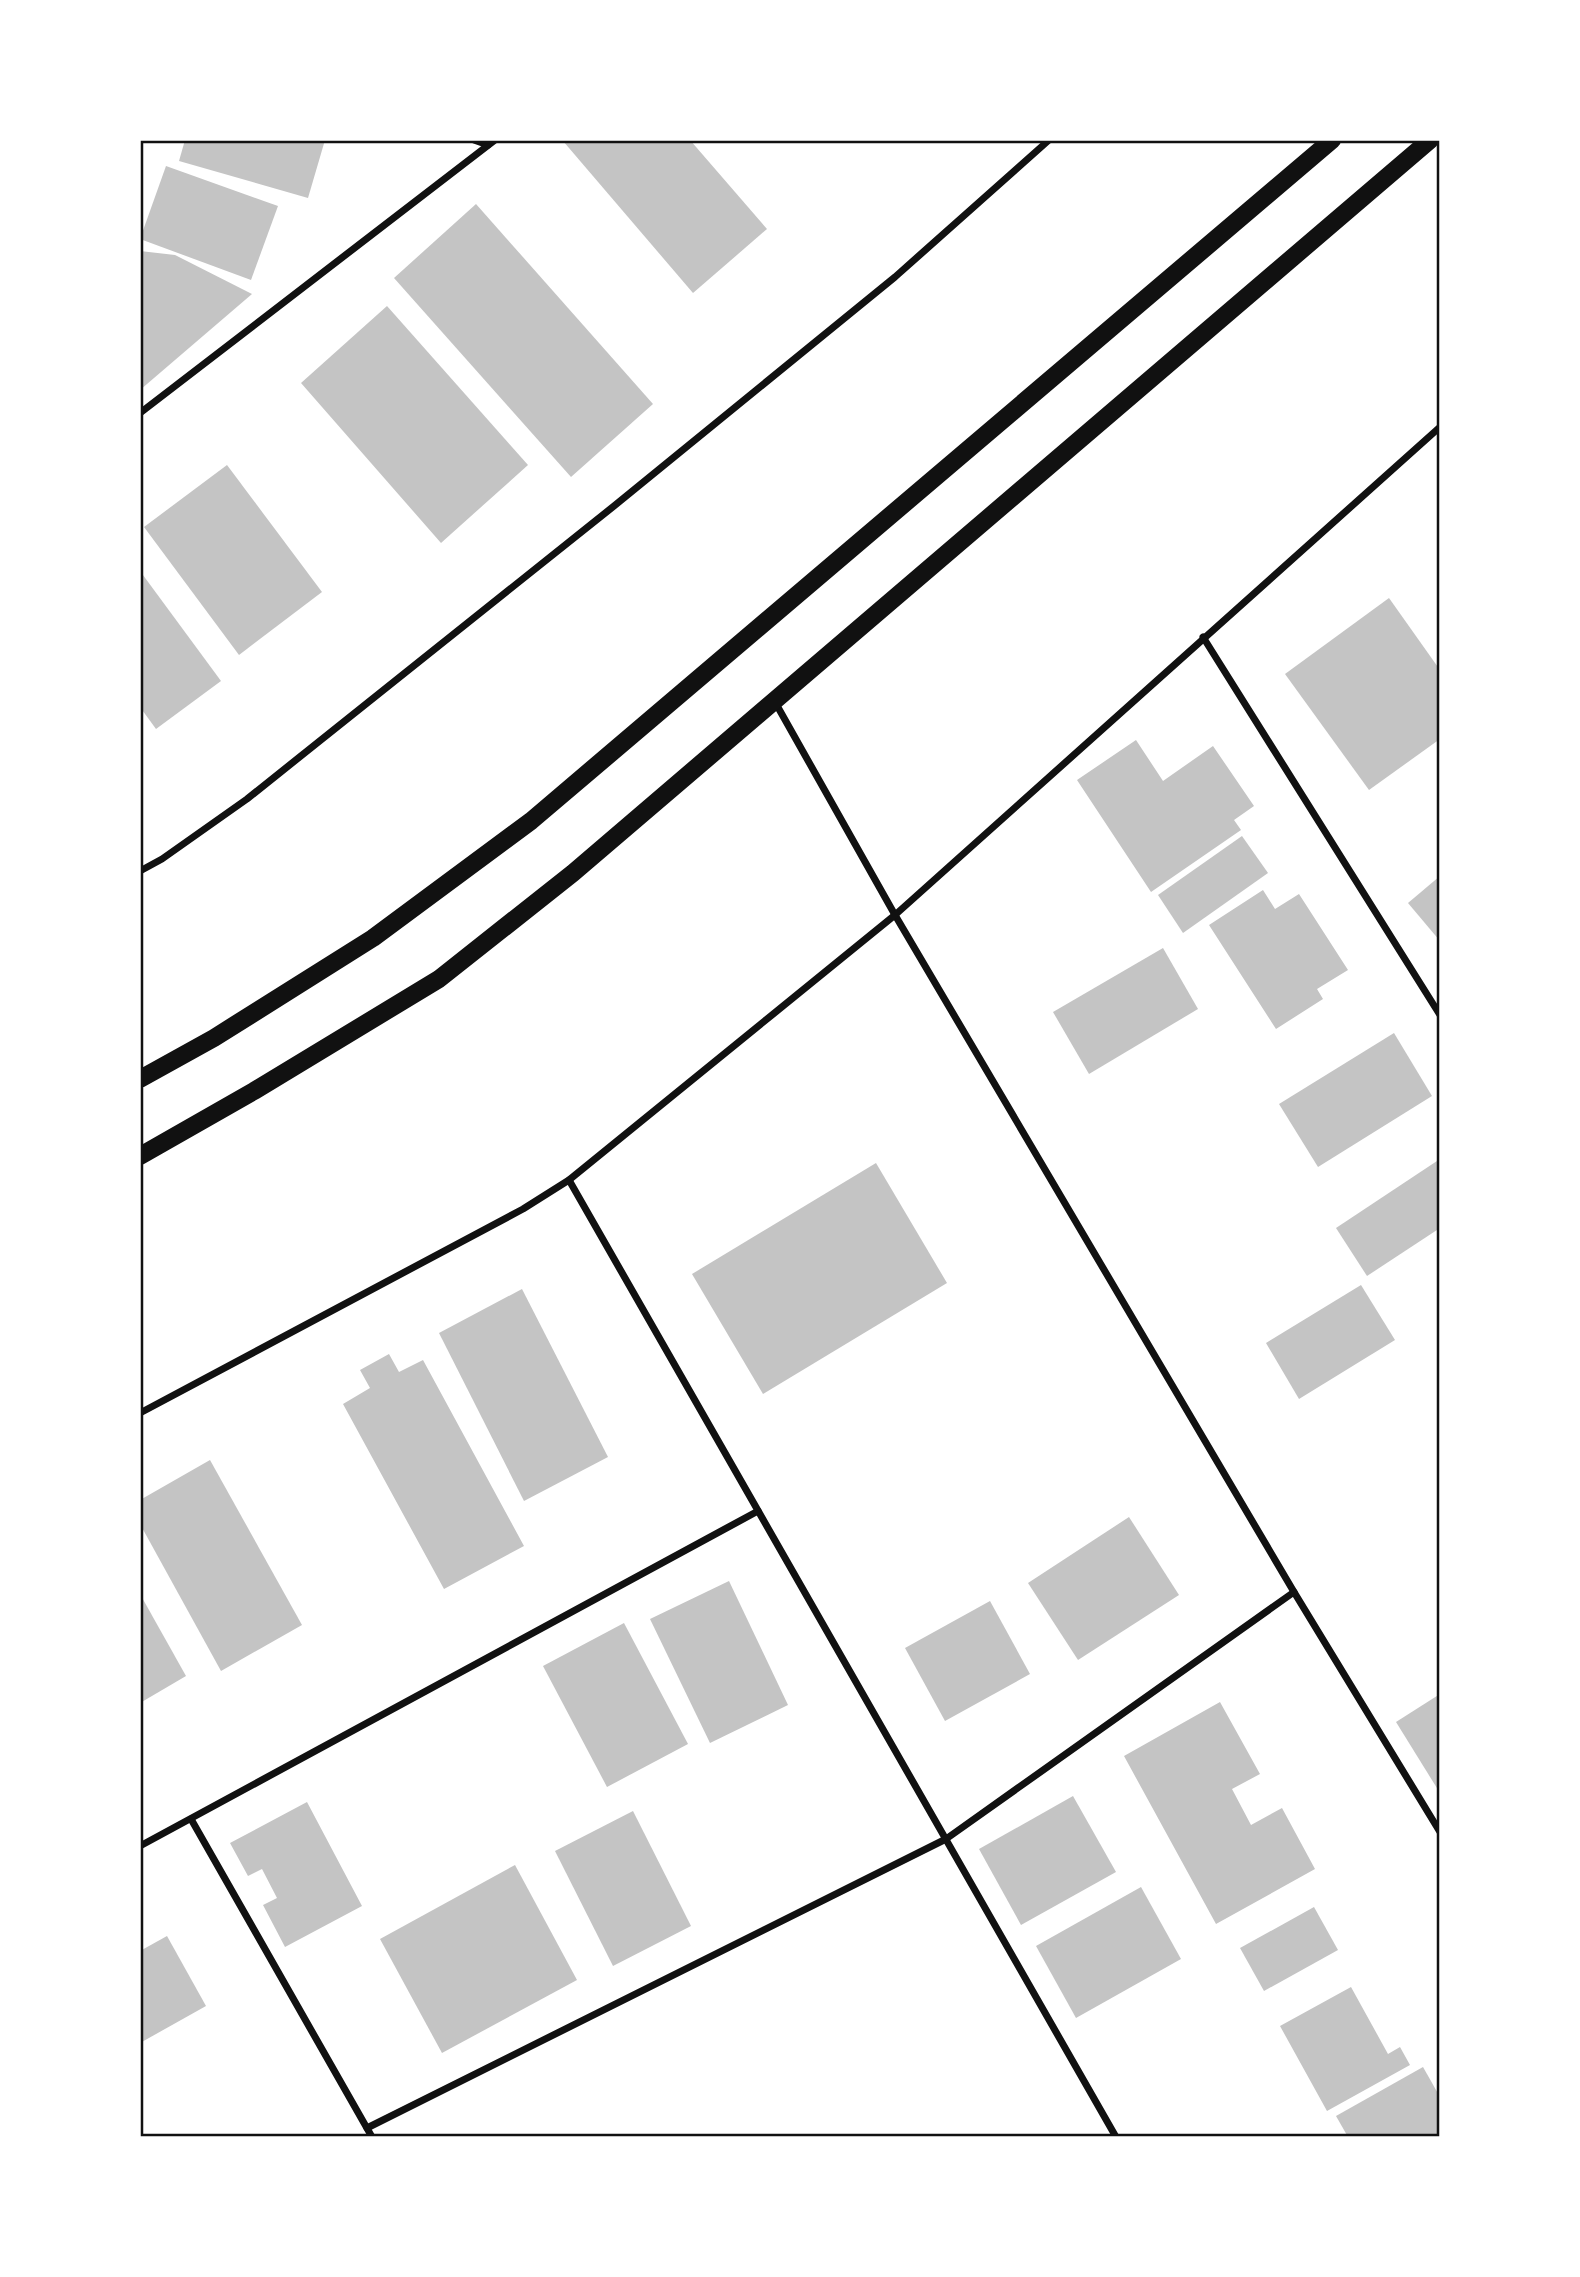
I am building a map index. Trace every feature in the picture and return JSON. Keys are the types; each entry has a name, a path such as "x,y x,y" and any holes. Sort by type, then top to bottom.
{"main road":[{"path":"140,1079 214,1038 373,938 531,821 1332,140"},
{"path":"140,1156 254,1091 439,979 573,873 1430,140"}],"street":[{"path":"474,140 491,142"},
{"path":"140,871 162,859 247,799 604,514 895,277 1049,140"},
{"path":"140,413 491,142"},
{"path":"140,1413 523,1209 569,1180 895,915 1440,427"},
{"path":"1203,638 1440,1015"},
{"path":"775,700 895,915 1294,1592 1440,1832"},
{"path":"569,1180 1116,2137"},
{"path":"140,1846 758,1511"},
{"path":"367,2128 946,1839 1294,1592"},
{"path":"191,1819 372,2137"}],"building":[{"path":"185,140 325,140 308,198 179,161"},
{"path":"690,140 767,229 693,293 563,141"},
{"path":"166,166 278,206 251,280 140,239"},
{"path":"476,204 653,404 571,477 394,278"},
{"path":"140,251 175,255 252,294 140,390"},
{"path":"387,306 528,465 441,543 301,383"},
{"path":"227,465 322,592 239,655 144,527"},
{"path":"140,571 221,681 156,729 140,707"},
{"path":"1389,598 1440,670 1440,739 1369,790 1285,674"},
{"path":"1136,740 1163,781 1213,746 1254,806 1234,820 1241,830 1151,892 1077,780"},
{"path":"1242,836 1268,873 1183,933 1158,895"},
{"path":"1440,876 1440,941 1408,903"},
{"path":"1263,890 1275,909 1299,894 1348,970 1317,989 1323,999 1276,1029 1209,925"},
{"path":"1163,948 1198,1009 1089,1074 1053,1012"},
{"path":"1394,1033 1432,1096 1318,1167 1279,1104"},
{"path":"1440,1159 1440,1228 1367,1276 1336,1228"},
{"path":"876,1163 947,1283 763,1394 692,1274"},
{"path":"1361,1285 1395,1340 1299,1399 1266,1343"},
{"path":"522,1289 608,1457 524,1501 439,1333"},
{"path":"389,1354 399,1372 423,1360 524,1546 444,1589 343,1404 370,1388 360,1370"},
{"path":"210,1460 302,1625 221,1671 140,1524 140,1500"},
{"path":"1129,1517 1179,1595 1078,1660 1028,1583"},
{"path":"729,1581 788,1705 710,1743 650,1619"},
{"path":"140,1594 186,1676 140,1703"},
{"path":"990,1601 1030,1674 945,1721 905,1648"},
{"path":"624,1623 688,1744 607,1787 543,1666"},
{"path":"1440,1694 1440,1793 1396,1722"},
{"path":"1220,1702 1260,1774 1232,1789 1251,1825 1282,1808 1315,1869 1216,1924 1124,1756"},
{"path":"1073,1796 1116,1872 1021,1925 979,1849"},
{"path":"307,1802 362,1906 285,1947 263,1905 277,1898 262,1869 248,1876 230,1843"},
{"path":"633,1811 691,1926 613,1966 555,1851"},
{"path":"515,1865 577,1980 442,2053 380,1939"},
{"path":"1141,1887 1181,1959 1076,2018 1036,1946"},
{"path":"1314,1907 1338,1950 1264,1991 1240,1948"},
{"path":"167,1936 206,2006 140,2043 140,1951"},
{"path":"1351,1987 1388,2054 1400,2047 1410,2065 1327,2111 1280,2026"},
{"path":"1423,2067 1440,2097 1440,2137 1348,2137 1336,2116"}]}
